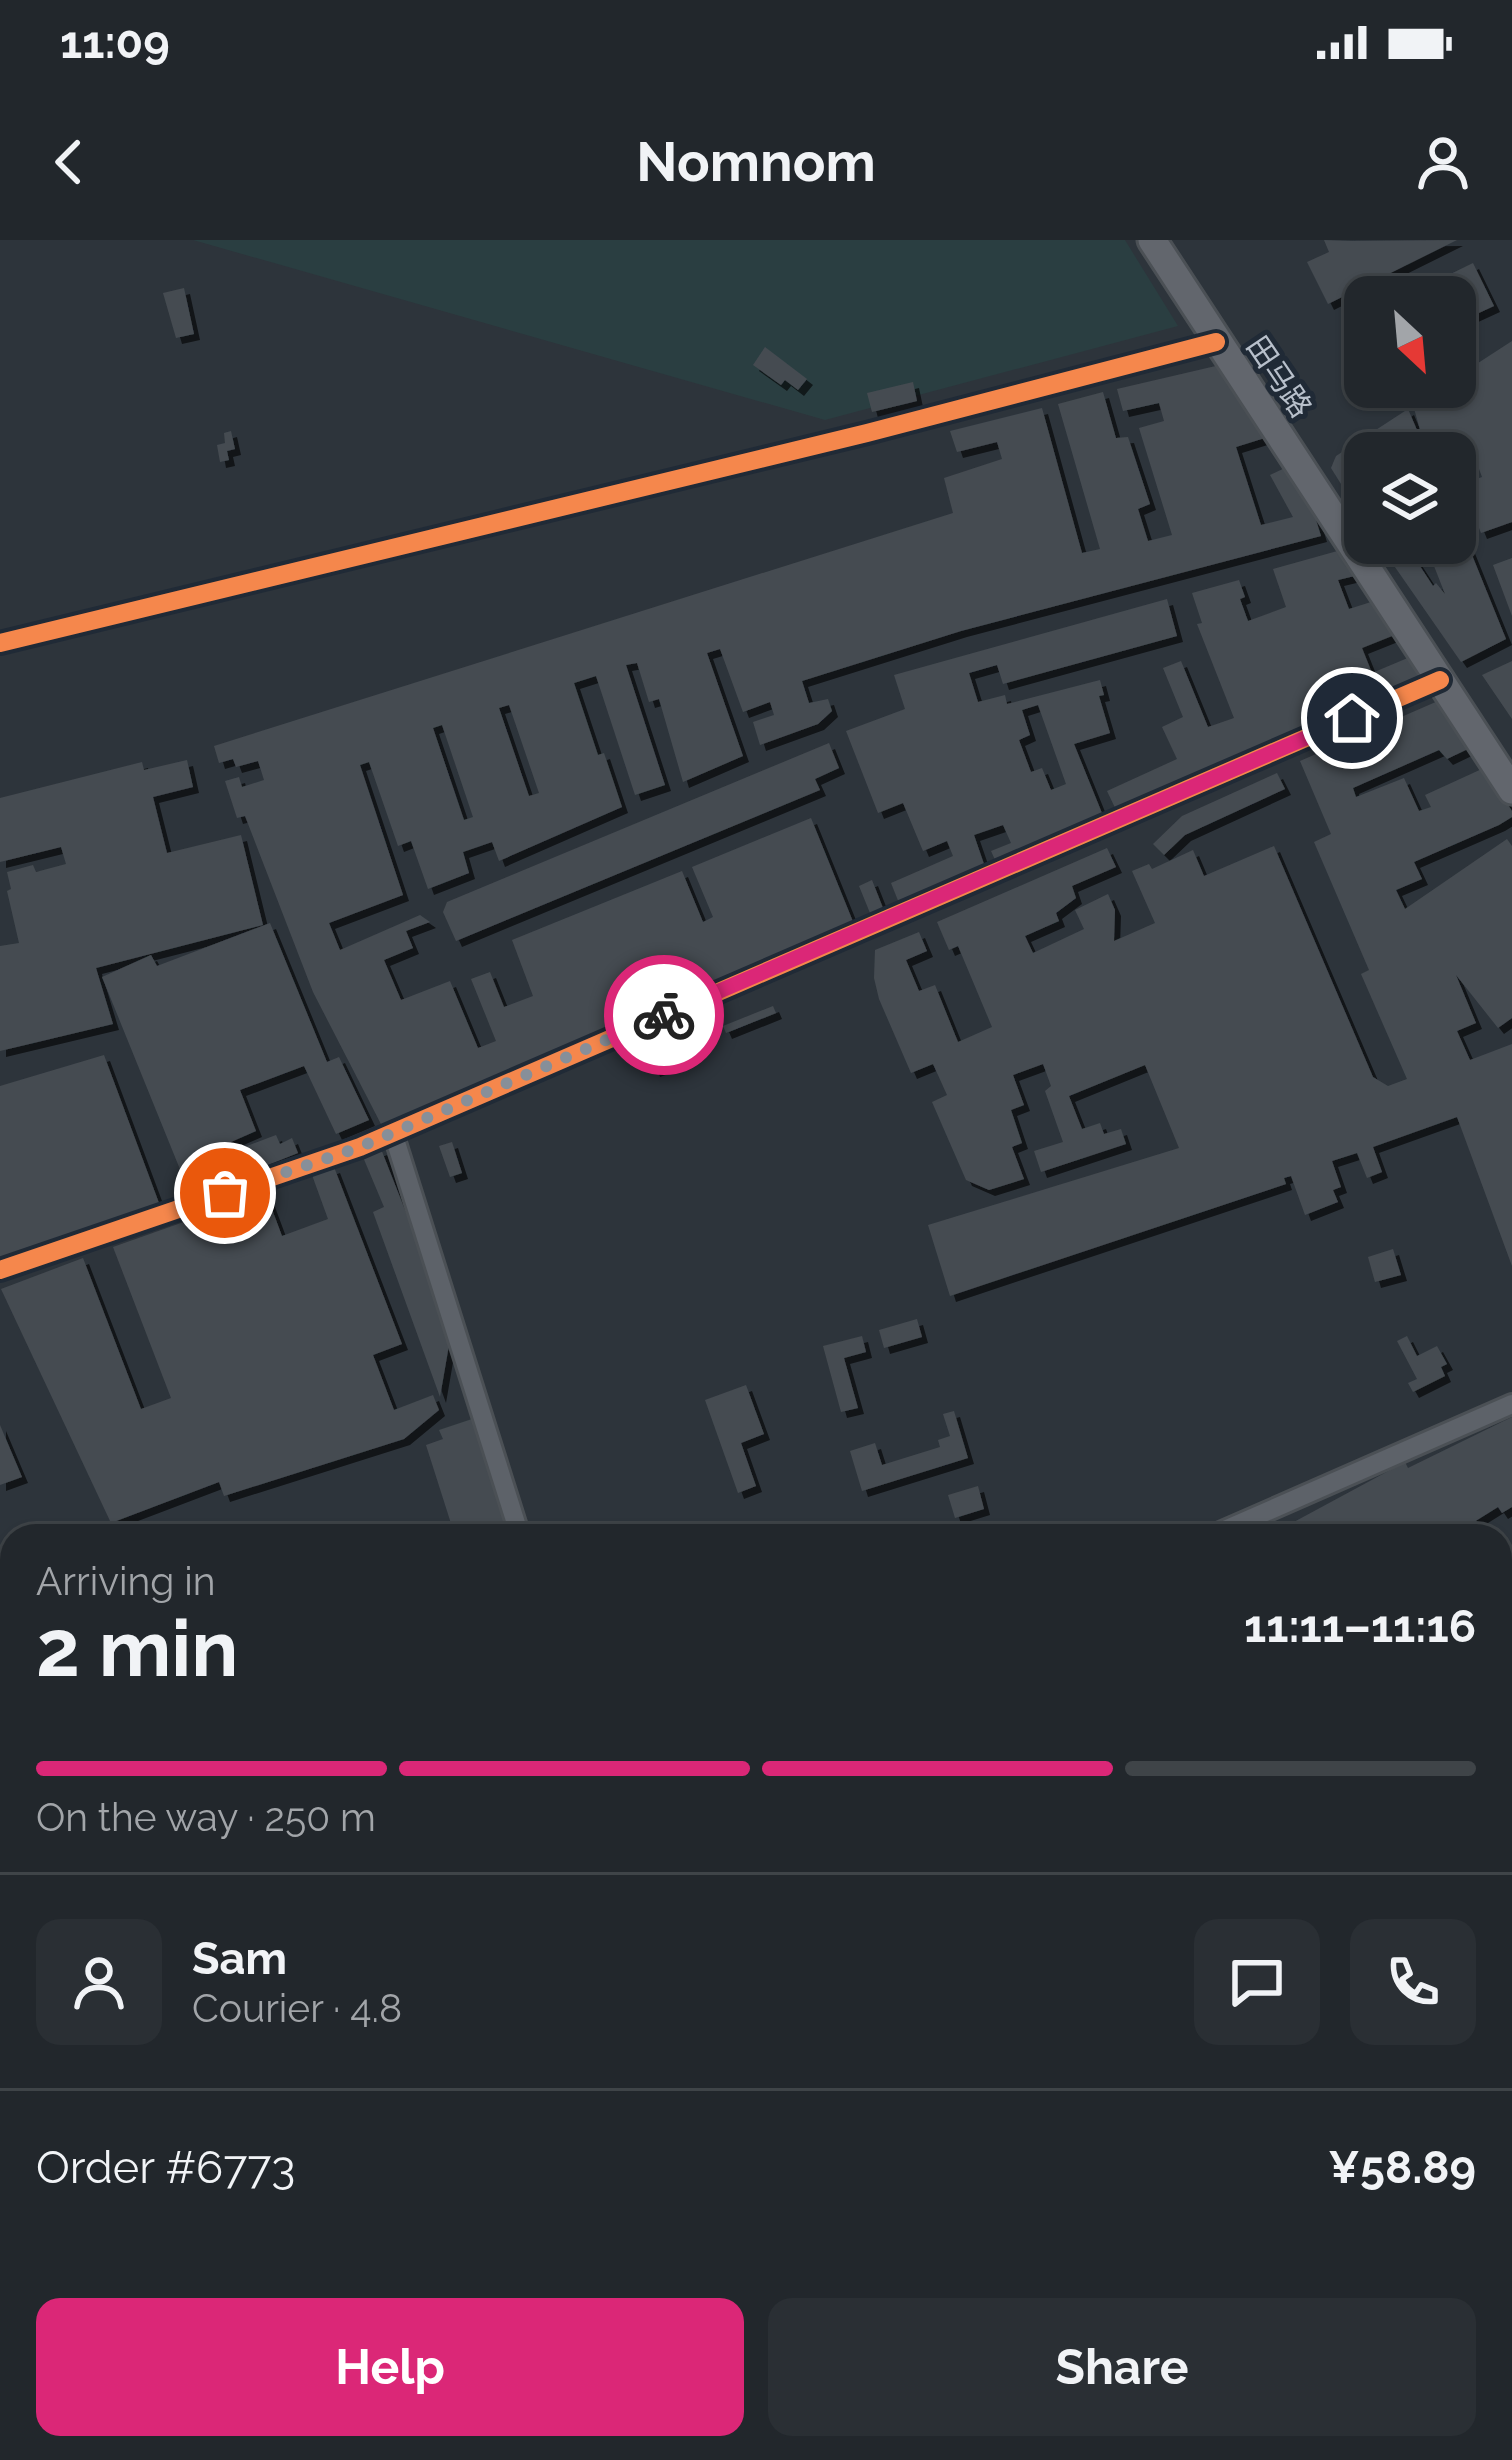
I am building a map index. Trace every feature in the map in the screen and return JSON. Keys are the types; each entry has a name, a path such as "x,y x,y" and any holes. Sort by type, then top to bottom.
{"street":[{"name":"田马路","path":"1152,240 1512,790"},
{"path":"0,644 866,433 1216,342"},
{"path":"0,1270 392,1133 1440,680"},
{"path":"392,1133 516,1524"},
{"path":"1238,1524 1512,1404"}],"green space":[{"path":"193,240 1125,240 1178,326 825,420"}],"building":[{"path":"1324,240 1457,240 1384,276 1344,276 1344,296 1328,304 1307,262 1329,252"},
{"path":"1473,263 1494,306 1476,314 1476,276 1446,276"},
{"path":"184,288 194,334 176,338 163,293"},
{"path":"1512,341 1512,522 1481,533 1476,520 1476,479 1482,477 1476,461 1476,432 1421,432 1414,408 1476,408 1476,364"},
{"path":"765,347 807,379 798,390 785,380 781,385 753,365"},
{"path":"1220,365 1268,437 1236,447 1261,525 1293,517 1270,475 1287,467 1312,507 1321,536 961,631 802,681 809,703 828,699 832,711 818,724 760,745 753,722 774,715 770,702 743,712 720,649 707,653 743,756 683,782 659,699 649,702 637,663 626,665 665,785 635,795 596,676 574,683 598,755 604,753 622,807 499,861 492,842 463,852 469,873 428,889 411,841 398,846 369,762 360,765 403,895 329,923 340,950 420,915 430,922 406,931 413,948 384,960 401,1000 450,981 478,1048 496,1041 471,979 490,972 504,1007 533,996 512,940 682,871 703,922 713,917 692,867 811,818 856,929 383,1128 313,992 245,816 237,818 225,781 239,777 242,787 264,780 258,761 236,767 233,759 219,763 214,746 953,513 944,478 1002,459 997,442 957,452 950,431 1042,408 1082,553 1100,549 1058,404 1103,392 1116,438 1128,437 1150,504 1138,509 1148,541 1172,535 1139,428 1164,421 1159,403 1123,411 1117,389","holes":["509,705 539,793 529,796 499,708","442,725 473,817 464,820 433,728"]},
{"path":"913,382 917,401 872,412 867,393"},
{"path":"1408,409 1418,432 1373,432"},
{"path":"231,431 235,449 227,451 229,460 220,462 217,445 225,443 224,433"},
{"path":"1344,451 1344,489 1331,468"},
{"path":"1341,550 1344,564 1351,564 1359,575 1338,580 1349,609 1371,602 1397,634 1362,648 1372,673 1410,657 1419,679 1118,814 1107,791 1177,759 1162,727 1183,717 1163,668 1181,661 1208,727 1234,718 1197,624 1202,623 1192,593 1239,580 1248,621 1286,607 1273,569"},
{"path":"1512,558 1512,616 1493,565"},
{"path":"1393,564 1419,564 1433,586 1436,583 1445,594 1433,564 1476,564 1506,639 1461,662"},
{"path":"1167,599 1177,636 1003,684 997,665 969,673 978,702 1005,695 1007,704 1100,680 1104,695 1099,696 1110,733 1074,744 1104,818 996,862 991,851 1011,843 1003,825 974,835 985,867 899,903 891,883 953,856 947,841 923,851 903,803 878,813 846,731 905,709 894,675","holes":["1038,705 1066,784 1051,790 1042,768 1031,772 1019,740 1030,735 1022,710"]},
{"path":"1512,661 1512,719 1482,675"},
{"path":"1438,701 1470,748 1447,759 1439,750 1353,788 1356,797 1404,778 1419,811 1431,807 1425,795 1484,768 1512,811 1512,817 1499,825 1414,862 1422,879 1396,890 1405,909 1507,839 1512,846 1512,1018 1498,1028 1456,975 1476,1023 1457,1031 1470,1060 1512,1044 1512,1266 1457,1117 1373,1147 1382,1172 1367,1178 1357,1153 1332,1161 1341,1187 1333,1190 1338,1202 1305,1215 1291,1176 1284,1178 1286,1184 950,1296 928,1225 1179,1148 1145,1065 1069,1096 1082,1129 1100,1123 1104,1134 1121,1129 1126,1144 1041,1172 1034,1151 1063,1142 1045,1091 1051,1086 1043,1064 1013,1075 1024,1105 1011,1110 1022,1143 1012,1147 1024,1179 989,1190 966,1180 932,1102 947,1095 933,1064 911,1073 879,999 875,950 919,932 927,951 906,960 919,991 935,985 958,1042 992,1027 958,946 949,950 937,922 1107,848 1116,867 1072,886 1076,898 1056,913 1059,921 1025,936 1033,953 1084,929 1075,910 1108,894 1115,910 1114,941 1155,923 1132,871 1149,864 1152,869 1193,850 1204,876 1274,846 1373,1077 1388,1086 1407,1079 1361,974 1369,970 1314,842 1331,834 1300,761"},
{"path":"829,743 839,768 815,779 820,790 456,941 443,912 447,902"},
{"path":"187,760 193,787 153,797 167,853 241,835 263,925 96,968 113,1024 0,1051 0,946 19,943 7,872 33,865 36,872 66,864 61,847 0,862 0,798 142,762 144,770"},
{"path":"1277,773 1285,789 1185,835 1164,855 1153,844 1182,816"},
{"path":"872,880 883,908 870,913 859,886"},
{"path":"270,923 327,1062 339,1057 369,1120 336,1134 304,1066 240,1090 256,1131 231,1142 234,1151 276,1135 280,1144 292,1138 298,1153 245,1174 241,1167 188,1189 102,977 151,955 157,966"},
{"path":"773,1006 776,1013 726,1033 723,1026"},
{"path":"678,1036 686,1060 654,1071 646,1047"},
{"path":"104,1055 159,1203 0,1258 0,1086"},
{"path":"452,1142 462,1173 450,1177 439,1146"},
{"path":"381,1149 446,1314 449,1345 440,1397 373,1212 384,1207 363,1157"},
{"path":"334,1167 402,1344 373,1355 394,1410 433,1395 439,1410 404,1439 224,1496 219,1482 111,1523 1,1289 83,1258 141,1409 171,1398 113,1247 266,1193 282,1236 328,1219 312,1175"},
{"path":"1393,1249 1401,1275 1375,1282 1368,1257"},
{"path":"917,1319 922,1337 884,1348 879,1330"},
{"path":"862,1336 866,1352 844,1358 858,1408 841,1412 823,1346"},
{"path":"1407,1336 1417,1356 1437,1346 1447,1364 1441,1367 1445,1376 1413,1392 1408,1383 1417,1379 1397,1341"},
{"path":"746,1385 764,1434 741,1443 756,1486 738,1493 705,1400"},
{"path":"954,1411 968,1458 862,1491 850,1451 875,1443 882,1465 940,1447 938,1440 950,1436 943,1414"},
{"path":"1512,1417 1512,1507 1502,1513 1498,1507 1475,1524 1290,1524 1405,1462 1408,1468"},
{"path":"475,1418 506,1524 451,1524 426,1445 443,1439 439,1430"},
{"path":"0,1425 22,1477 0,1485"},
{"path":"978,1486 984,1509 955,1518 948,1495"}],"cycle path":[{"path":"0,643 867,433 1216,342"},
{"path":"0,1270 360,1147 1440,680"}],"way so far":[{"path":"225,1193 360,1147 664,1015"}],"route":[{"path":"664,1015 1352,718"}]}
